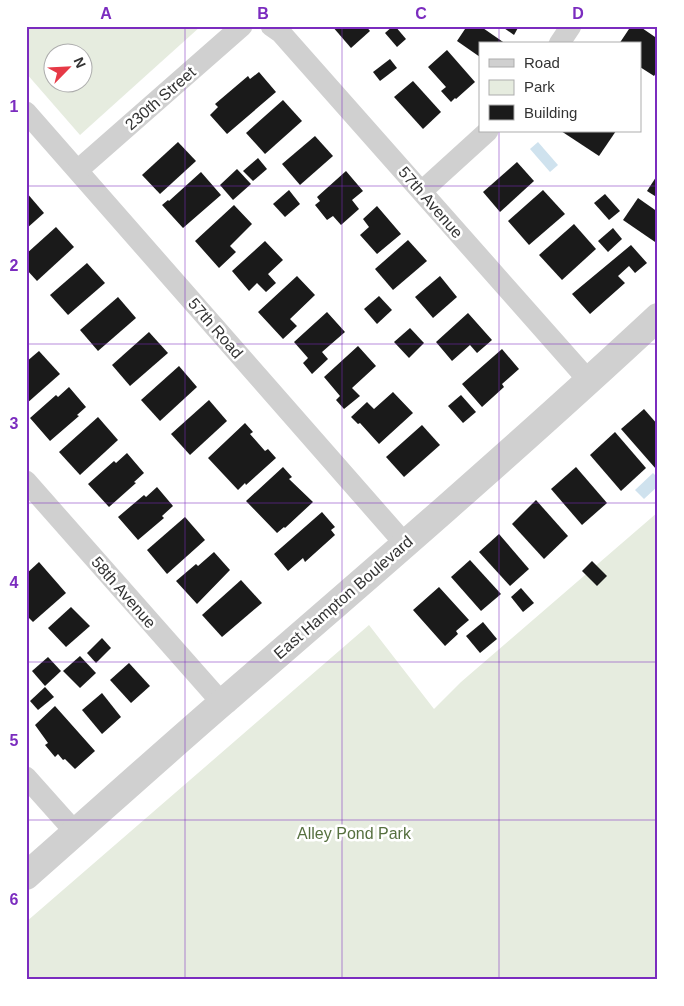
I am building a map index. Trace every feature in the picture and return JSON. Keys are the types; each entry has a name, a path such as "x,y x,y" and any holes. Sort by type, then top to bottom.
{"street":[{"name":"230th Street","path":"78,170 242,26"},
{"name":"57th Avenue","path":"271,26 281,33 589,381"},
{"path":"561,42 571,26"},
{"name":"57th Road","path":"26,112 405,544"},
{"path":"422,191 487,132"},
{"name":"East Hampton Boulevard","path":"26,876 222,703 338,604 589,381 658,317"},
{"name":"58th Avenue","path":"26,481 222,703"},
{"path":"26,777 76,833"}],"green space":[{"path":"26,26 201,26 80,135 43,92 92,92 92,42 42,42 42,91 26,73"},
{"name":"Alley Pond Park","path":"658,512 658,980 26,980 26,922 369,625 434,709 461,682"}],"water":[{"path":"538,142 558,165 550,172 530,149"},
{"path":"653,473 658,478 658,486 644,499 635,490"}],"building":[{"path":"332,26 366,26 370,31 351,48"},
{"path":"393,26 406,39 397,47 385,33"},
{"path":"467,26 480,26 503,42 479,42 479,56 457,41"},
{"path":"501,26 519,26 514,35"},
{"path":"631,26 639,26 658,39 658,70 654,76 642,68 642,42 620,42"},
{"path":"447,50 475,82 451,102 441,91 446,87 428,67"},
{"path":"390,59 397,68 380,81 373,72"},
{"path":"259,72 276,92 227,134 210,115 218,107 215,104 248,76 250,79"},
{"path":"413,81 441,112 423,129 394,97"},
{"path":"283,100 302,121 265,154 246,133"},
{"path":"563,132 615,132 599,156"},
{"path":"315,136 333,156 300,185 282,164"},
{"path":"178,142 196,161 160,194 142,175"},
{"path":"258,158 267,169 253,181 243,171"},
{"path":"517,162 534,181 500,212 483,192"},
{"path":"237,169 251,184 233,200 220,185"},
{"path":"346,171 363,191 352,200 359,209 341,225 333,216 327,220 315,205 320,201 317,197"},
{"path":"201,172 221,195 183,228 162,205"},
{"path":"658,174 658,198 647,191"},
{"path":"289,190 300,204 285,217 273,204"},
{"path":"543,190 565,214 529,245 508,221"},
{"path":"26,192 44,213 26,229"},
{"path":"605,194 620,211 609,220 594,203"},
{"path":"638,198 658,212 658,244 623,220"},
{"path":"234,205 252,224 230,246 236,252 219,268 195,241"},
{"path":"377,206 401,234 377,254 360,235 369,227 363,219"},
{"path":"574,224 596,249 562,280 539,255"},
{"path":"56,227 74,247 37,281 26,269 26,254"},
{"path":"613,228 622,239 608,252 598,241"},
{"path":"408,240 427,261 393,290 375,269"},
{"path":"265,241 283,260 268,274 276,283 266,292 257,283 249,291 232,271"},
{"path":"631,245 647,263 635,273 629,266 618,276 625,283 590,314 572,294"},
{"path":"87,263 105,283 68,315 50,295"},
{"path":"297,276 315,295 290,319 297,326 283,339 258,312"},
{"path":"440,276 457,297 433,318 415,297"},
{"path":"379,296 392,310 377,324 364,309"},
{"path":"118,297 136,318 98,351 80,330"},
{"path":"327,312 345,332 322,352 328,359 312,374 303,363 308,358 294,342"},
{"path":"468,313 492,340 477,353 470,345 452,361 436,342"},
{"path":"410,328 424,343 409,358 394,342"},
{"path":"149,332 168,353 130,386 112,365"},
{"path":"358,346 376,366 352,388 360,396 344,409 336,400 340,396 324,377"},
{"path":"502,349 519,369 502,384 504,387 482,407 462,384"},
{"path":"39,351 60,374 26,404 26,362"},
{"path":"179,366 197,387 160,421 141,400"},
{"path":"69,387 86,407 77,415 79,416 50,441 30,418 56,395 58,397"},
{"path":"393,392 413,413 379,444 360,423 358,424 351,417 367,402 374,409"},
{"path":"461,395 476,412 463,423 448,406"},
{"path":"209,400 227,421 190,455 171,434"},
{"path":"644,409 658,425 658,468 656,469 621,429"},
{"path":"98,417 118,440 80,475 59,452"},
{"path":"245,423 253,432 250,434 265,451 268,449 276,458 238,490 208,458"},
{"path":"422,425 440,445 404,477 386,457"},
{"path":"615,432 646,468 621,491 590,455"},
{"path":"127,453 144,473 134,482 136,483 109,507 88,484 114,461 116,463"},
{"path":"283,467 292,477 289,479 313,502 277,533 246,501"},
{"path":"576,467 607,503 582,525 551,489"},
{"path":"157,487 173,506 162,516 164,518 138,540 118,517 144,495 146,497"},
{"path":"536,500 568,536 544,559 512,524"},
{"path":"322,512 335,527 331,530 335,535 305,562 303,558 288,571 274,554"},
{"path":"185,517 205,540 167,574 147,550"},
{"path":"499,534 529,569 510,586 479,552"},
{"path":"214,552 230,570 197,604 176,581"},
{"path":"470,560 501,594 481,611 451,577"},
{"path":"592,561 607,576 597,586 582,571"},
{"path":"39,562 66,593 33,622 26,615 26,574"},
{"path":"241,580 262,603 222,637 202,615"},
{"path":"439,587 469,620 456,631 458,634 445,646 413,610"},
{"path":"521,588 534,603 523,612 511,597"},
{"path":"71,607 90,626 66,647 48,628"},
{"path":"483,622 497,639 480,653 466,636"},
{"path":"102,638 111,648 96,663 87,653"},
{"path":"80,656 96,673 80,688 63,671"},
{"path":"48,657 61,671 45,686 32,671"},
{"path":"129,663 150,686 131,703 110,680"},
{"path":"45,687 54,697 38,710 30,701"},
{"path":"102,693 121,717 102,734 82,710"},
{"path":"55,706 95,751 75,769 58,754 55,757 45,745 48,743 35,725"}]}
